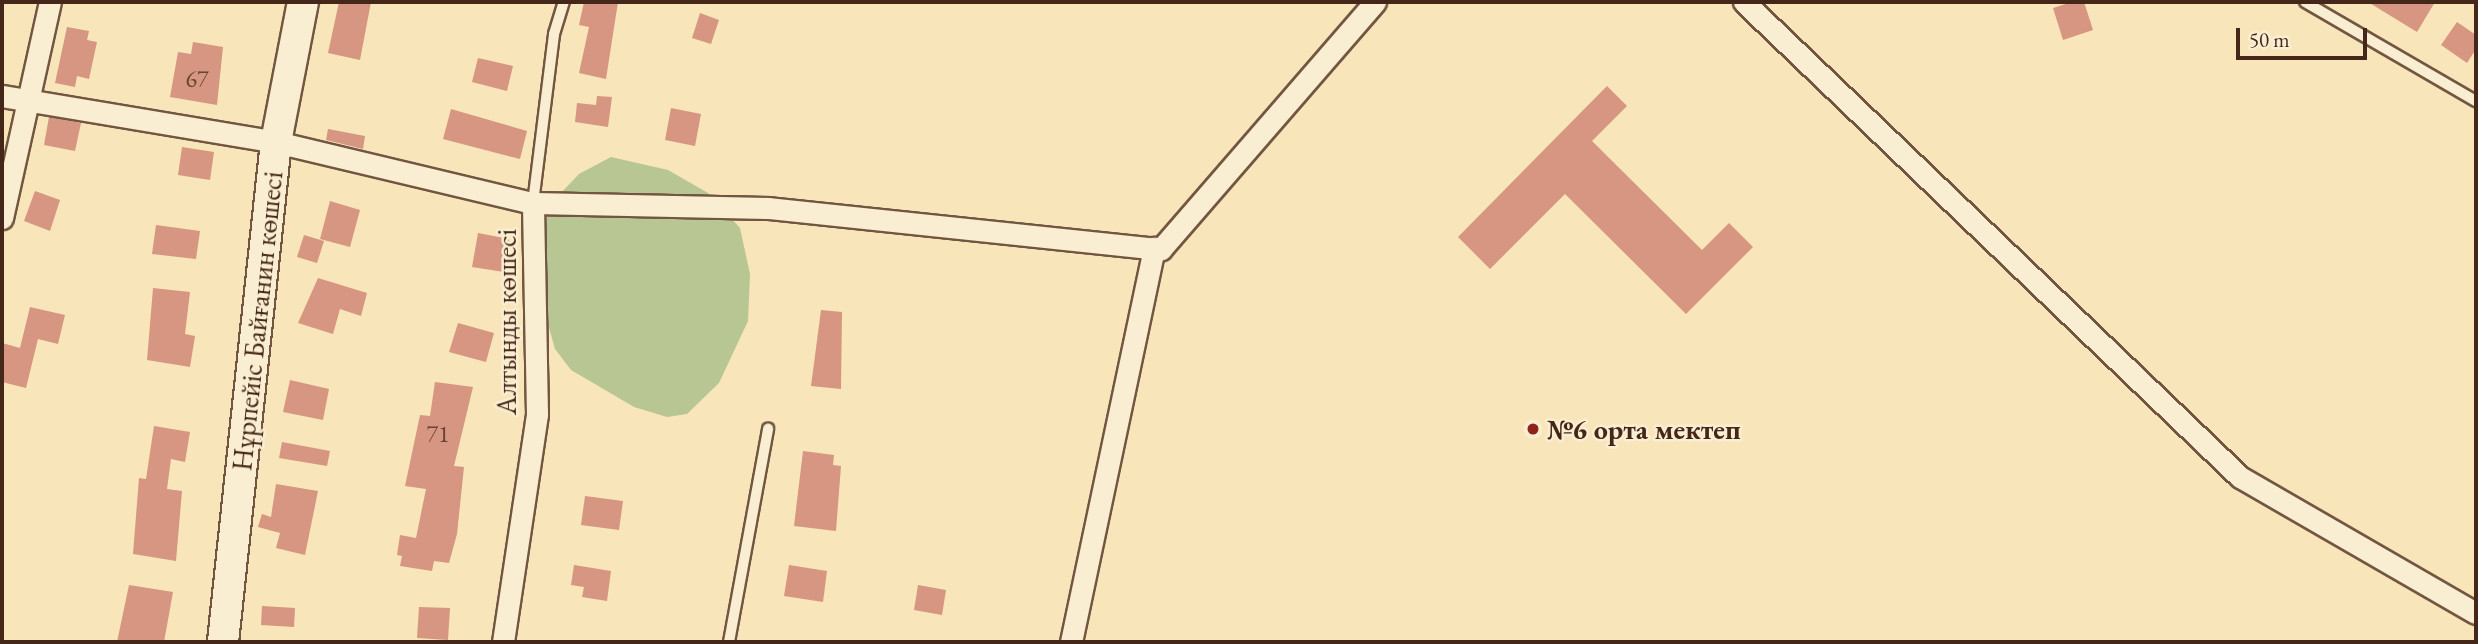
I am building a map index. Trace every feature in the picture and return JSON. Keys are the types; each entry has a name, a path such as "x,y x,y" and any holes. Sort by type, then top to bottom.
{"street":[{"path":"2,218 25,99 50,2"},
{"name":"Нұрпейіс Байғанин көшесі","path":"223,642 276,142 303,2"},
{"path":"2,96 276,142 533,203 768,208 1161,249 1375,2"},
{"path":"1744,2 2240,477 2476,613"},
{"name":"Алтынды көшесі","path":"503,642 537,414 533,203"},
{"path":"1071,642 1154,248"}],"lane":[{"name":"Алтынды көшесі","path":"533,203 554,34 564,2"},
{"path":"2305,2 2476,101"},
{"path":"729,642 768,429"}],"green space":[{"path":"611,157 668,170 708,193 740,228 750,274 748,321 719,383 687,414 667,417 634,407 571,370 555,349 543,307 541,214 579,174"}],"building":[{"path":"339,2 371,2 360,60 328,53"},
{"path":"584,2 618,2 606,79 579,73 589,27 579,25"},
{"path":"2072,2 2084,2 2093,30 2063,40 2053,8"},
{"path":"2368,2 2435,2 2417,32"},
{"path":"700,13 719,20 711,44 692,38"},
{"path":"2457,22 2476,35 2476,49 2467,63 2441,45"},
{"path":"67,27 89,31 87,40 97,42 89,79 77,76 75,87 55,83"},
{"path":"193,42 223,47 217,105 170,97 178,52 191,54"},
{"path":"478,58 513,66 507,91 472,82"},
{"path":"1607,86 1627,106 1592,141 1702,250 1729,223 1753,247 1686,314 1565,194 1490,269 1458,237"},
{"path":"597,96 612,97 608,127 575,122 577,103 596,105"},
{"path":"671,108 701,114 695,146 665,140"},
{"path":"451,109 527,131 520,159 443,139"},
{"path":"49,117 81,123 75,151 44,145"},
{"path":"328,129 365,136 363,149 326,140"},
{"path":"182,147 214,152 210,180 178,175"},
{"path":"35,191 60,200 50,231 24,221"},
{"path":"330,201 360,210 350,247 320,239"},
{"path":"156,225 200,231 196,259 152,254"},
{"path":"478,233 509,239 504,272 472,267"},
{"path":"304,235 324,241 317,263 297,257"},
{"path":"318,278 367,293 361,316 340,309 333,334 298,323"},
{"path":"153,288 190,292 185,334 195,336 190,367 147,360"},
{"path":"30,307 65,315 58,344 38,339 26,388 2,382 2,343 20,348"},
{"path":"821,310 842,312 841,389 811,386"},
{"path":"458,323 494,333 486,362 449,352"},
{"path":"290,380 329,389 323,420 283,412"},
{"path":"435,382 473,387 454,466 464,467 457,534 449,563 434,561 432,571 400,566 402,556 397,555 400,535 416,538 426,489 405,486 420,415 430,416"},
{"path":"154,426 190,432 185,462 171,459 167,489 182,491 176,561 133,554 139,478 146,479"},
{"path":"282,442 330,451 327,466 279,458"},
{"path":"803,451 834,455 833,465 841,466 836,531 794,526"},
{"path":"276,484 318,491 305,555 276,548 280,533 258,527 262,514 271,517"},
{"path":"585,496 623,501 619,530 581,525"},
{"path":"574,565 611,571 607,601 582,597 584,587 571,585"},
{"path":"789,565 827,571 823,602 784,596"},
{"path":"129,585 173,592 164,642 117,642"},
{"path":"918,585 946,590 942,615 914,610"},
{"path":"262,606 295,608 294,627 261,625"},
{"path":"419,607 450,608 448,640 417,638"}],"place":[{"name":"№6 орта мектеп","path":"1533,429"}]}
